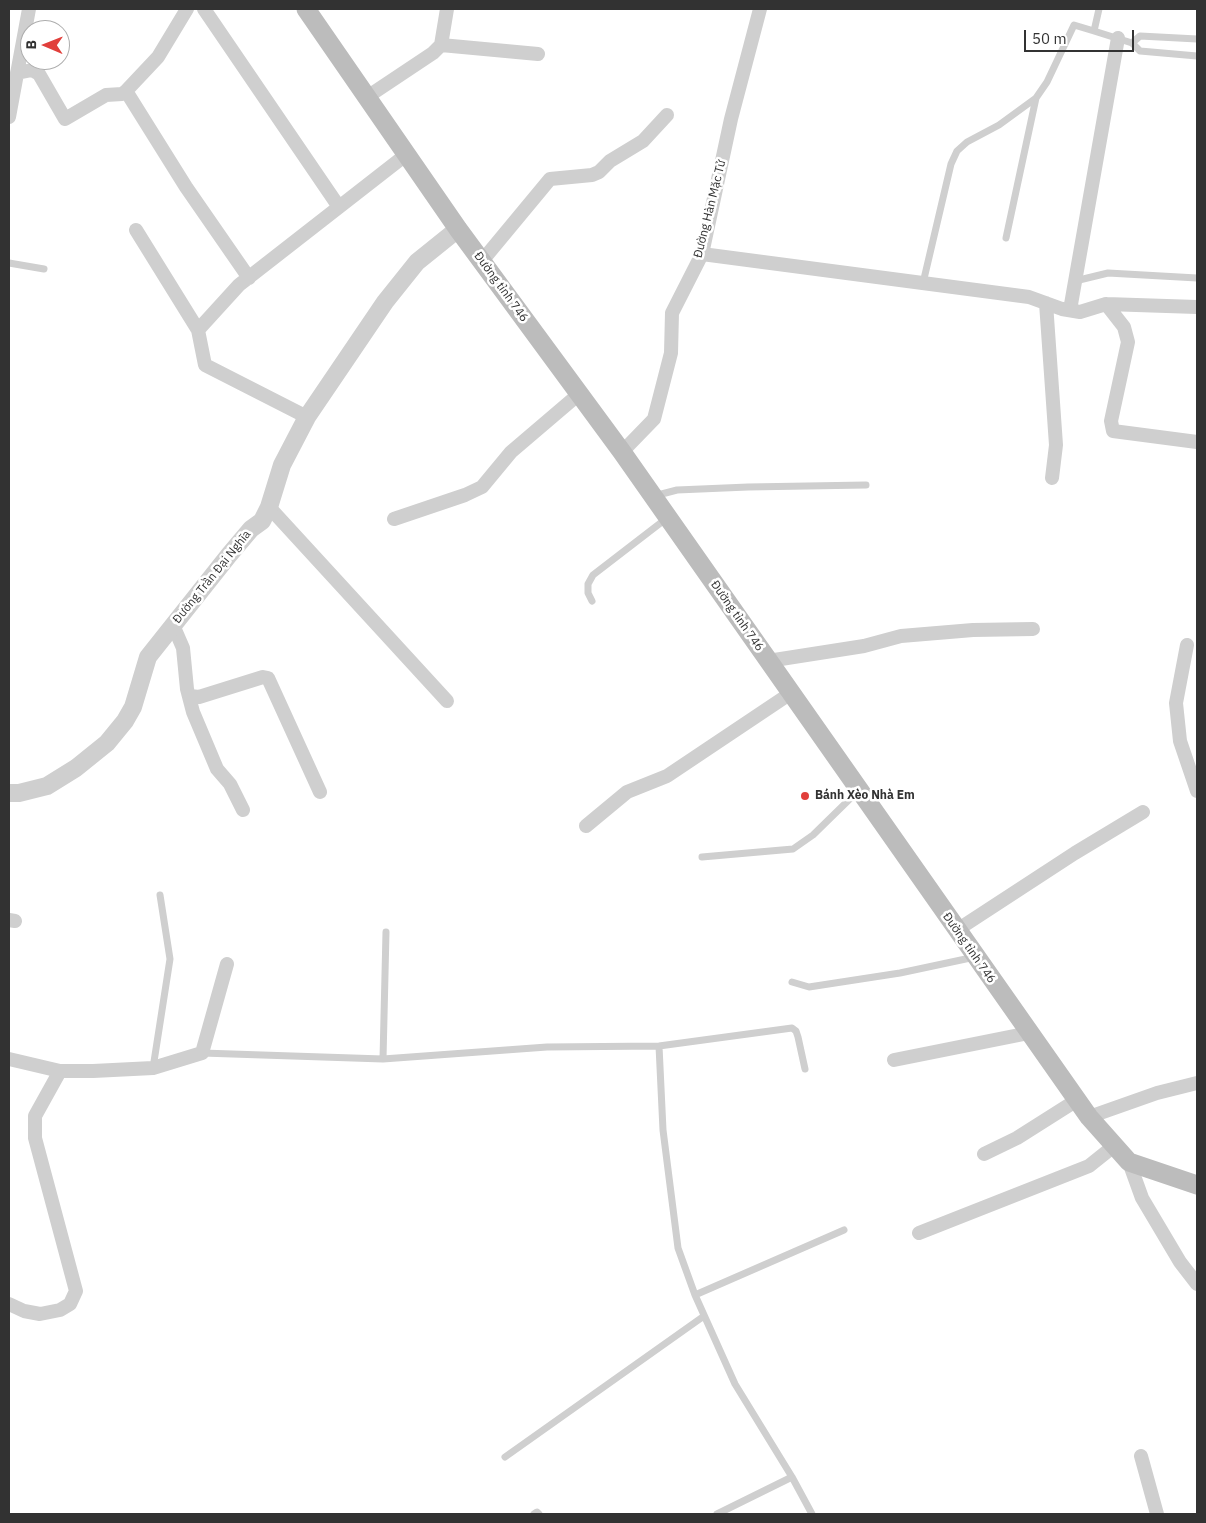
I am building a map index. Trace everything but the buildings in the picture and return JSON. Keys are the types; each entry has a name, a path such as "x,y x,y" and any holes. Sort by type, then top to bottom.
{"main road":[{"name":"Đường tỉnh 746","path":"306,9 458,229 622,452 1089,1117 1129,1162 1197,1185"}],"street":[{"path":"9,117 15,68 29,9"},
{"path":"15,68 32,70 39,74 65,119 106,95 122,94 126,91 158,57 187,9"},
{"path":"204,9 339,207"},
{"path":"367,97 433,53 441,45 447,9"},
{"name":"Đường Hàn Mặc Tử","path":"622,452 654,419 671,353 672,313 702,254 731,119 760,9"},
{"path":"1070,310 1118,38"},
{"path":"441,45 538,54"},
{"path":"126,91 186,187 249,278"},
{"path":"482,261 550,179 592,175 610,161 644,141 667,115"},
{"path":"198,330 249,278 406,154"},
{"name":"Đường Trần Đại Nghĩa","path":"9,793 19,793 46,786 76,768 107,743 133,707 148,658 228,555 251,529 262,521 269,507 282,465 307,417 384,302 417,262 458,229"},
{"path":"136,230 198,330 205,365 307,417"},
{"path":"702,254 1030,297 1080,312 1106,304 1197,307"},
{"path":"1046,303 1056,445 1052,478"},
{"path":"1106,304 1124,327 1128,342 1111,421 1113,431 1197,442"},
{"path":"394,519 465,495 482,487 511,452 579,394"},
{"path":"269,507 447,701"},
{"path":"173,625 182,648 187,689 193,712 217,769 230,784 243,810"},
{"path":"768,661 864,646 901,636 973,630 1033,629"},
{"path":"1187,645 1176,703 1180,741 1197,791"},
{"path":"190,696 199,697 263,677 268,678 320,792"},
{"path":"586,826 627,792 667,776 791,693"},
{"path":"957,930 1075,853 1143,812"},
{"path":"9,1059 60,1071 153,1068 202,1053 227,964"},
{"path":"894,1060 1029,1033"},
{"path":"9,1304 24,1311 40,1314 60,1310 70,1304 76,1291 35,1138 35,1116 60,1071"},
{"path":"1089,1117 1157,1093 1197,1083"},
{"path":"984,1154 1024,1134 1077,1100"},
{"path":"918,1233 1089,1166 1114,1146"},
{"path":"1129,1162 1142,1198 1180,1262 1197,1284"},
{"path":"1141,1456 1157,1514"}],"lane":[{"path":"1094,31 1099,9"},
{"path":"923,283 951,164 957,151 967,142 999,125 1036,98 1047,82 1074,25 1132,43 1140,51 1197,56"},
{"path":"1132,43 1140,36 1197,39"},
{"path":"1006,238 1036,98"},
{"path":"9,263 44,269"},
{"path":"1075,281 1108,273 1197,278"},
{"path":"652,496 677,490 866,485"},
{"path":"592,601 588,592 588,584 593,575 667,518"},
{"path":"702,857 793,849 813,835 859,790"},
{"path":"153,1068 170,958 160,895"},
{"path":"383,1059 386,932"},
{"path":"792,982 809,988 900,973 976,957"},
{"path":"202,1053 383,1059 547,1047 659,1046 792,1028 796,1031 798,1037 805,1069"},
{"path":"659,1046 663,1130 678,1248 704,1316 736,1384 812,1514"},
{"path":"695,1294 844,1230"},
{"path":"505,1458 704,1316"},
{"path":"717,1514 792,1477"},
{"path":"534,1514 537,1512 539,1514"}],"place":[{"name":"Bánh Xèo Nhà Em","path":"805,796"}]}
